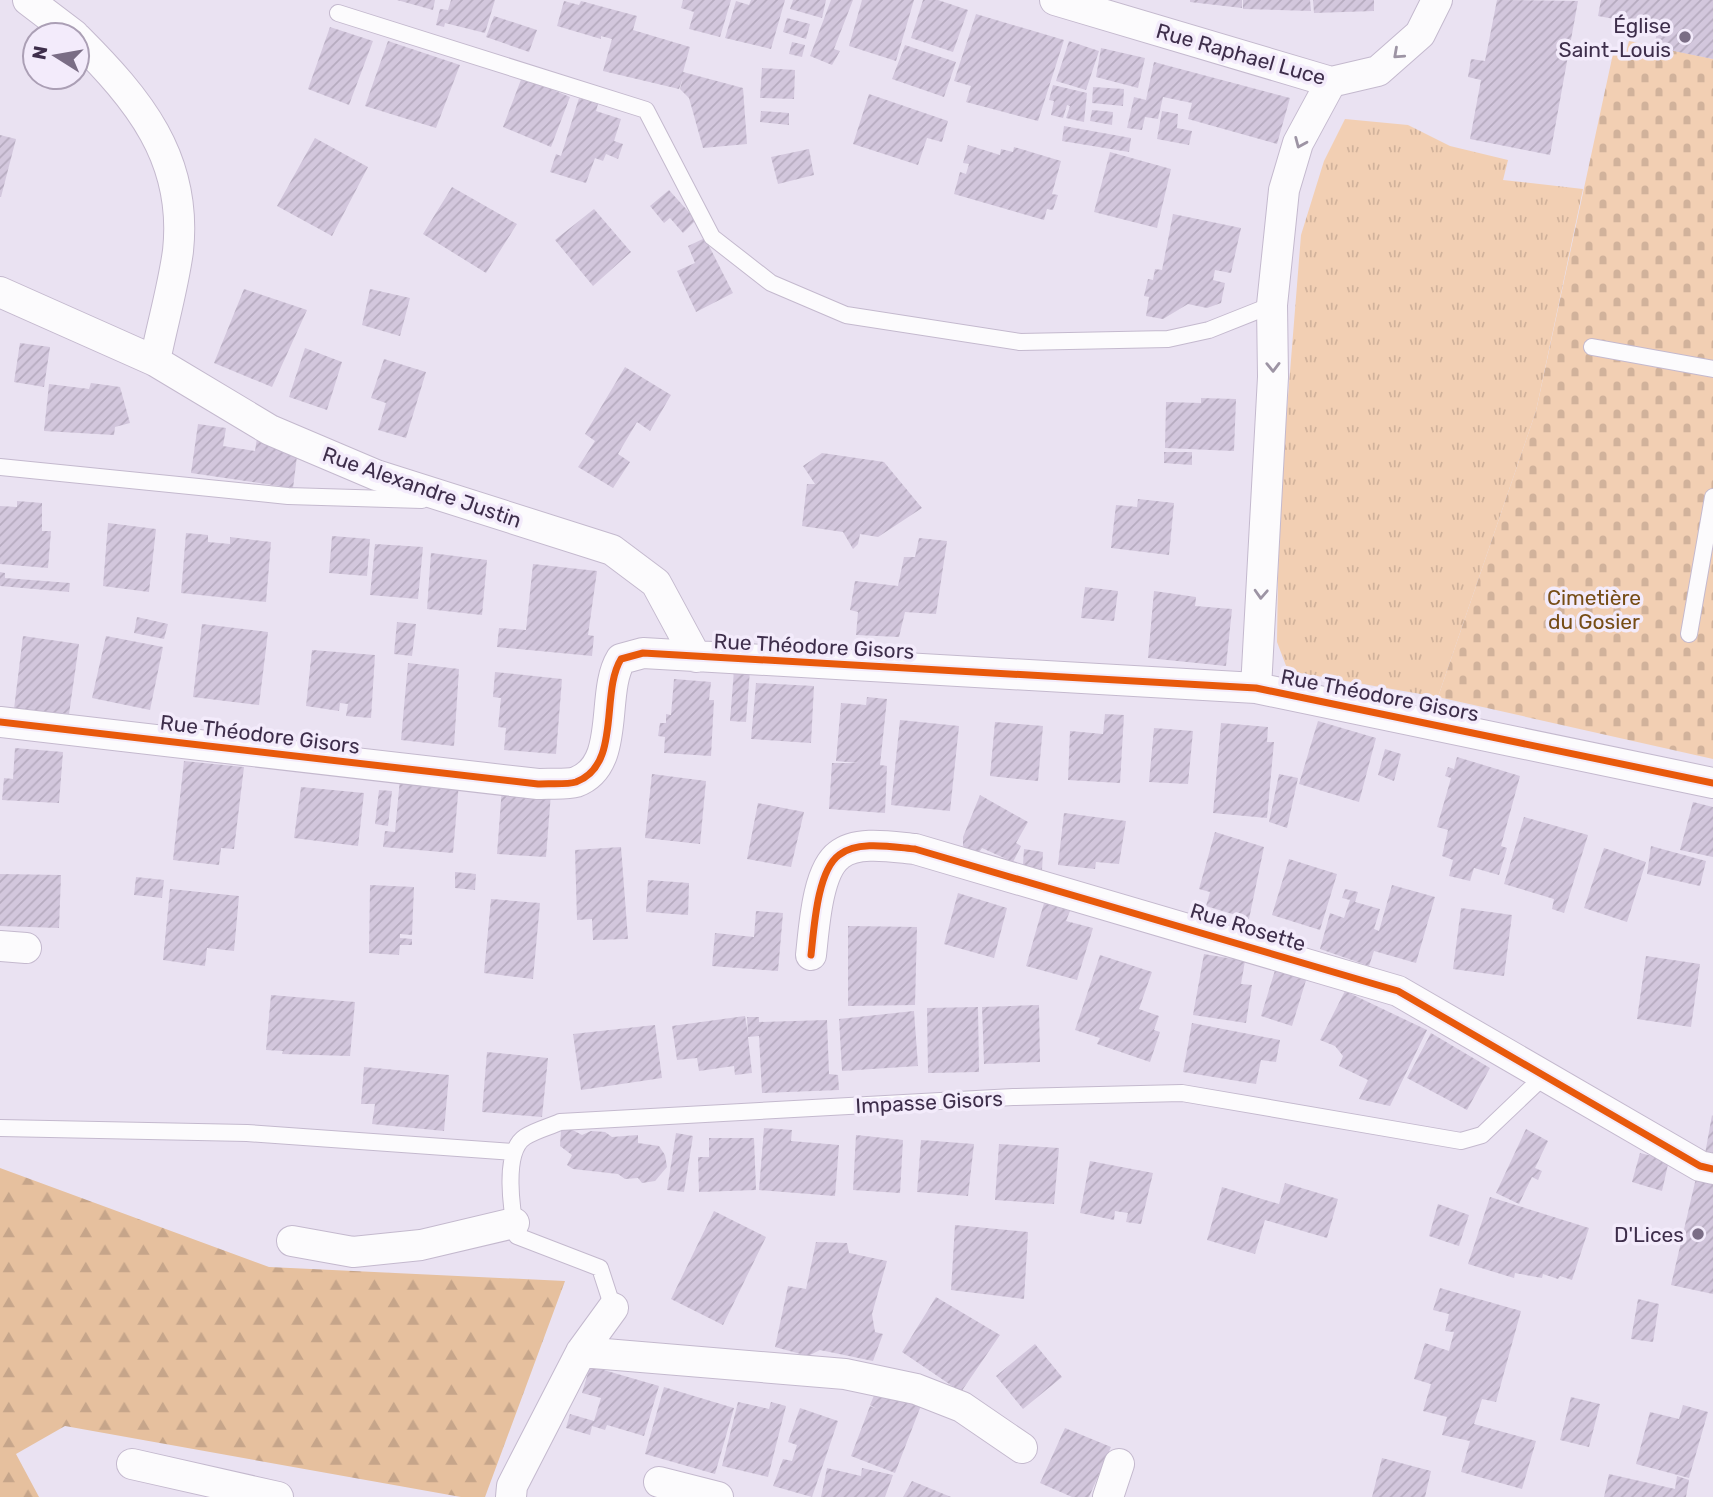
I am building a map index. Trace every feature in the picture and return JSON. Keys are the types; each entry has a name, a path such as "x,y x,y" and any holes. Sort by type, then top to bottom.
{"street":[{"path":"28,0 55,21"},
{"name":"Rue Raphael Luce","path":"1055,0 1331,82 1378,71 1420,34 1437,0"},
{"path":"91,54 139,104 161,142 178,204 178,251 155,361"},
{"path":"1256,688 1273,377 1272,305 1284,190 1298,143 1331,82"},
{"name":"Rue Alexandre Justin","path":"0,292 155,361 270,430 376,475 612,550 656,583 696,657"},
{"name":"Rue Théodore Gisors","path":"0,723 538,784 577,782 597,765 607,742 614,671 621,659 643,653 1256,688 1713,783"},
{"name":"Rue Rosette","path":"811,955 817,902 827,874 838,855 854,848 915,849 1398,991 1700,1166 1713,1169"},
{"path":"292,1241 354,1252 421,1245 514,1223"},
{"path":"511,1497 512,1486 581,1352 613,1308"},
{"path":"581,1352 845,1374 916,1389 962,1407 1022,1448"},
{"path":"132,1464 278,1497"},
{"path":"1108,1497 1119,1464"},
{"path":"659,1482 718,1497"}],"lane":[{"path":"338,13 646,110 712,237 771,283 846,315 1020,342 1141,340 1168,339 1209,330 1272,305"},
{"path":"1592,347 1713,369"},
{"path":"0,467 288,496 452,500"},
{"path":"1689,634 1713,497"},
{"name":"Impasse Gisors","path":"513,1153 523,1138 560,1122 1013,1097 1182,1093 1461,1142 1482,1135 1543,1077"},
{"path":"0,1128 247,1133 513,1153 510,1210 517,1236 600,1268 613,1308"}],"green space":[{"name":"Cimetière du Gosier","path":"1629,41 1713,59 1713,759 1438,697 1536,411 1614,49 1626,52"},
{"path":"1345,119 1408,125 1450,146 1508,160 1503,180 1583,189 1536,411 1438,697 1288,671 1277,642 1282,472 1301,235 1324,161"},
{"path":"0,1168 269,1267 565,1281 485,1497 461,1497 65,1426 16,1454 39,1497 0,1497"}],"building":[{"path":"397,0 435,0 433,10"},
{"path":"451,0 495,0 485,33 445,23 444,27 436,25 440,9 448,10"},
{"path":"683,0 731,0 720,37 689,29 694,12 681,8"},
{"path":"751,0 785,0 771,49 725,38 736,1 749,5"},
{"path":"793,0 826,0 822,18 790,9"},
{"path":"831,0 853,0 834,49 840,51 832,65 810,56"},
{"path":"862,0 914,0 896,61 849,46"},
{"path":"923,0 938,0 968,10 953,52 911,38"},
{"path":"1242,0 1242,8 1190,2"},
{"path":"1243,0 1310,0 1311,11 1243,9"},
{"path":"1313,0 1374,0 1374,11 1314,13"},
{"path":"1497,0 1578,1 1550,155 1470,139 1481,80 1468,77 1471,59 1485,61"},
{"name":"Église Saint-Louis","path":"1601,0 1713,0 1713,59 1654,47 1658,27 1598,16"},
{"path":"564,1 579,5 581,1 637,16 633,30 690,47 683,72 743,88 747,144 703,148 689,98 680,89 683,78 679,89 603,71 612,39 601,36 601,39 557,26"},
{"path":"976,14 1064,40 1038,121 966,102 971,86 954,81"},
{"path":"494,16 537,30 529,52 486,37"},
{"path":"787,18 810,24 806,39 783,32"},
{"path":"330,27 373,41 349,105 308,89"},
{"path":"388,41 460,65 436,128 365,106"},
{"path":"1069,41 1099,51 1086,90 1056,81"},
{"path":"792,42 805,45 802,57 789,54"},
{"path":"905,45 956,62 944,97 892,79"},
{"path":"1101,48 1145,58 1138,88 1096,77"},
{"path":"1154,62 1290,98 1277,144 1188,119 1192,103 1163,97 1158,119 1145,117 1142,130 1127,128 1134,97 1146,100"},
{"path":"762,68 795,70 794,99 760,98"},
{"path":"522,77 570,97 551,147 503,127"},
{"path":"1053,85 1087,93 1084,122 1066,118 1070,106 1067,105 1063,118 1051,115 1054,101 1049,100"},
{"path":"1093,87 1124,89 1123,106 1092,103"},
{"path":"869,94 948,121 942,142 927,138 918,165 853,144"},
{"path":"579,98 598,104 596,111 621,119 614,141 623,144 618,159 606,154 603,161 595,158 586,183 550,172 556,154 561,156"},
{"path":"1092,110 1113,112 1112,125 1090,121"},
{"path":"761,111 789,113 789,125 760,122"},
{"path":"1162,111 1178,114 1177,128 1192,131 1189,145 1157,139"},
{"path":"1064,126 1131,138 1129,152 1062,141"},
{"path":"0,135 16,139 1,197 0,197"},
{"path":"315,138 368,167 332,236 277,206"},
{"path":"968,145 1000,155 1001,149 1013,152 1014,147 1061,161 1052,194 1058,195 1053,210 1047,209 1044,220 954,194 960,172 966,174 969,164 963,163"},
{"path":"809,149 814,175 778,184 771,157"},
{"path":"1110,152 1171,169 1157,228 1094,212"},
{"path":"452,187 517,224 486,273 423,234"},
{"path":"669,190 696,220 683,233 670,218 664,223 650,206"},
{"path":"594,209 631,252 593,286 555,240"},
{"path":"1173,214 1241,228 1231,273 1215,270 1213,280 1225,283 1221,303 1207,308 1188,304 1163,319 1146,316 1149,297 1144,296 1148,279 1153,280 1155,269 1162,270"},
{"path":"705,238 733,293 696,312 677,271 695,263 688,246"},
{"path":"244,289 307,310 272,387 214,363"},
{"path":"370,289 410,298 400,336 362,325"},
{"path":"20,343 50,347 44,387 14,382"},
{"path":"305,348 342,362 327,410 289,397"},
{"path":"384,359 426,372 406,438 378,430 386,403 371,398"},
{"path":"625,367 671,395 650,431 637,422 618,454 630,462 613,488 578,467 595,441 585,434"},
{"path":"91,383 120,387 130,423 115,427 114,435 44,431 49,384 89,389"},
{"path":"1201,398 1236,399 1234,451 1165,448 1166,402 1201,403"},
{"path":"198,424 226,428 223,446 255,451 257,438 298,448 293,488 191,473"},
{"path":"1164,452 1192,452 1192,465 1164,463"},
{"path":"822,453 884,462 922,508 878,537 860,534 858,544 853,549 843,532 802,526 807,484 815,484 803,466"},
{"path":"1138,499 1174,503 1169,555 1111,548 1116,505 1137,507"},
{"path":"17,501 42,503 42,531 51,531 48,568 0,564 0,506 17,507"},
{"path":"108,523 156,529 149,592 103,586"},
{"path":"186,533 208,535 208,542 230,544 230,537 271,542 266,602 181,593"},
{"path":"332,536 370,539 367,576 329,573"},
{"path":"919,538 947,541 936,614 905,612 899,637 856,635 858,612 850,610 855,581 898,586 904,557 915,557"},
{"path":"375,544 423,547 418,599 370,595"},
{"path":"431,553 487,560 482,615 427,609"},
{"path":"533,564 597,571 588,635 594,636 592,656 497,647 499,628 526,630"},
{"path":"0,572 5,573 5,578 70,583 69,592 0,586"},
{"path":"1085,587 1118,591 1114,621 1081,618"},
{"path":"1154,591 1196,597 1195,606 1232,609 1226,666 1148,658"},
{"path":"137,617 168,624 164,639 134,633"},
{"path":"397,622 416,624 412,656 394,654"},
{"path":"202,624 268,632 259,705 193,697"},
{"path":"23,636 79,644 69,714 14,709"},
{"path":"106,636 163,647 150,710 92,698"},
{"path":"312,650 375,655 371,718 346,716 348,704 340,703 339,711 306,706"},
{"path":"408,663 459,669 454,746 401,740"},
{"path":"734,670 750,670 746,722 730,721"},
{"path":"495,672 562,679 556,754 504,750 506,728 498,727 501,698 493,697"},
{"path":"674,679 711,682 709,700 714,700 711,756 664,753 665,737 658,736 660,723 666,723 666,714 671,715"},
{"path":"756,683 814,686 811,743 751,739"},
{"path":"867,697 887,699 880,765 887,766 885,813 829,809 832,763 859,763 836,761 841,703 866,705"},
{"path":"1105,714 1124,715 1120,783 1068,780 1070,731 1103,734"},
{"path":"900,720 959,726 950,811 891,805"},
{"path":"1318,721 1376,738 1359,802 1299,784"},
{"path":"995,722 1043,726 1038,781 990,776"},
{"path":"1221,723 1268,727 1267,742 1274,742 1267,818 1213,813"},
{"path":"1154,728 1193,731 1188,784 1149,782"},
{"path":"15,748 63,752 59,803 2,800 4,778 13,779"},
{"path":"1385,749 1401,754 1394,781 1378,775"},
{"path":"1457,757 1520,776 1501,846 1507,848 1499,875 1474,868 1470,881 1449,876 1453,860 1442,856 1448,830 1437,827 1451,778 1445,776 1448,767 1454,769"},
{"path":"184,761 244,767 234,849 221,848 219,865 173,860"},
{"path":"652,774 706,781 700,844 645,838"},
{"path":"1279,774 1298,778 1287,828 1269,822"},
{"path":"400,779 459,783 453,853 383,847 385,831 395,832"},
{"path":"301,787 364,793 358,846 294,838"},
{"path":"502,787 551,793 546,857 497,854"},
{"path":"379,790 392,791 388,826 375,824"},
{"path":"980,795 1028,822 1016,843 1021,846 1013,862 982,848 977,855 963,846 963,837"},
{"path":"1693,802 1713,807 1713,857 1680,850"},
{"path":"758,803 804,812 791,867 747,859"},
{"path":"1064,813 1126,821 1119,864 1096,862 1095,869 1058,865"},
{"path":"1524,817 1588,835 1564,913 1552,909 1554,899 1504,884"},
{"path":"1215,832 1264,847 1249,919 1206,906 1210,892 1199,889"},
{"path":"1651,846 1706,861 1700,886 1647,874"},
{"path":"621,847 628,939 593,940 592,919 577,920 575,850"},
{"path":"1604,848 1646,862 1627,922 1584,908"},
{"path":"1024,849 1043,852 1042,870 1023,865"},
{"path":"1289,859 1337,874 1320,930 1272,915"},
{"path":"455,872 476,874 475,890 455,888"},
{"path":"0,874 61,875 59,928 0,926"},
{"path":"136,877 164,880 162,898 134,895"},
{"path":"648,880 689,883 688,915 646,912"},
{"path":"370,885 414,887 412,935 400,934 400,938 412,939 412,945 400,945 399,955 369,953"},
{"path":"1392,885 1435,897 1416,963 1374,951 1369,966 1320,949 1330,913 1344,918 1350,900 1342,898 1345,889 1358,892 1355,902 1380,909 1374,929 1379,931"},
{"path":"170,889 239,896 234,951 207,948 205,966 163,960"},
{"path":"958,893 1007,908 994,958 944,944"},
{"path":"491,899 540,903 533,979 484,973"},
{"path":"1044,903 1070,911 1066,921 1093,928 1077,980 1026,966"},
{"path":"1461,908 1512,915 1504,976 1453,969"},
{"path":"756,911 783,913 778,971 712,966 715,933 754,937"},
{"path":"848,926 917,927 915,1005 848,1006"},
{"path":"1204,954 1245,961 1241,984 1252,985 1246,1023 1193,1015"},
{"path":"1100,955 1152,972 1139,1009 1159,1016 1154,1030 1160,1032 1150,1062 1097,1044 1100,1038 1075,1030"},
{"path":"1646,956 1700,964 1691,1027 1637,1019"},
{"path":"1276,967 1307,977 1292,1026 1261,1016"},
{"path":"1345,991 1427,1030 1390,1106 1359,1099 1368,1080 1339,1066 1343,1056 1335,1046 1320,1040"},
{"path":"271,995 355,1002 350,1056 282,1054 283,1051 266,1050"},
{"path":"1039,1005 1040,1062 984,1064 982,1007"},
{"path":"978,1007 979,1072 928,1073 927,1008"},
{"path":"914,1011 918,1066 842,1071 839,1019"},
{"path":"745,1016 748,1034 747,1017 759,1017 759,1022 827,1020 829,1074 838,1075 839,1090 762,1093 759,1036 748,1037 752,1073 735,1075 734,1066 699,1071 697,1058 677,1060 672,1026"},
{"path":"1192,1023 1280,1040 1276,1062 1261,1060 1256,1084 1183,1072"},
{"path":"655,1025 662,1078 581,1090 573,1034"},
{"path":"1431,1033 1490,1068 1467,1110 1407,1078"},
{"path":"487,1052 548,1058 542,1117 482,1112"},
{"path":"364,1067 449,1075 444,1131 372,1124 375,1104 361,1104"},
{"path":"1713,1116 1713,1156 1705,1154"},
{"path":"567,1127 582,1135 591,1131 605,1132 612,1137 638,1135 638,1143 659,1146 665,1155 667,1167 655,1181 642,1183 638,1178 625,1179 618,1174 573,1169 567,1165 572,1155 560,1146 561,1131"},
{"path":"764,1128 792,1130 791,1141 839,1145 835,1196 759,1190"},
{"path":"1526,1129 1548,1141 1535,1168 1542,1171 1538,1180 1532,1177 1519,1204 1496,1193"},
{"path":"676,1133 693,1136 684,1192 667,1190"},
{"path":"856,1135 903,1140 900,1193 853,1190"},
{"path":"709,1138 754,1138 756,1190 699,1192 698,1157 709,1157"},
{"path":"921,1140 974,1144 968,1196 917,1192"},
{"path":"999,1144 1059,1148 1054,1204 995,1200"},
{"path":"1640,1153 1669,1160 1662,1191 1632,1182"},
{"path":"1090,1161 1153,1173 1141,1224 1126,1222 1128,1213 1115,1211 1114,1220 1080,1213"},
{"name":"D'Lices","path":"1696,1178 1713,1182 1713,1294 1671,1285"},
{"path":"1285,1183 1338,1199 1327,1238 1265,1220 1255,1254 1207,1240 1222,1187 1279,1204"},
{"path":"1490,1197 1589,1228 1572,1280 1560,1276 1558,1279 1543,1274 1542,1278 1515,1273 1514,1278 1468,1264"},
{"path":"1438,1204 1469,1215 1459,1246 1429,1236"},
{"path":"714,1211 766,1237 723,1325 671,1299"},
{"path":"955,1225 1028,1232 1024,1299 951,1290"},
{"path":"816,1242 847,1243 849,1253 887,1261 872,1314 875,1332 883,1334 873,1361 820,1350 808,1356 775,1347 788,1286 806,1289"},
{"path":"1440,1288 1521,1311 1496,1402 1482,1399 1474,1424 1536,1441 1522,1489 1461,1472 1470,1441 1442,1435 1447,1417 1423,1411 1431,1384 1414,1379 1425,1343 1449,1351 1454,1332 1445,1331 1449,1314 1433,1310"},
{"path":"936,1297 1000,1335 961,1392 902,1352"},
{"path":"1638,1299 1659,1304 1653,1342 1631,1339"},
{"path":"1035,1344 1062,1377 1023,1409 996,1376"},
{"path":"590,1366 659,1386 644,1436 607,1425 605,1430 592,1426 590,1435 566,1428 570,1414 594,1421 601,1398 582,1393"},
{"path":"878,1386 922,1403 895,1473 851,1456 870,1406 877,1409 870,1405"},
{"path":"664,1387 734,1408 715,1474 645,1454"},
{"path":"1571,1397 1600,1404 1589,1447 1560,1440"},
{"path":"738,1402 769,1409 771,1402 786,1406 768,1477 722,1466"},
{"path":"1683,1405 1708,1412 1689,1478 1636,1464 1650,1412 1679,1419"},
{"path":"800,1408 838,1421 812,1497 773,1486 783,1459 792,1461 797,1445 788,1442"},
{"path":"1065,1428 1111,1447 1089,1497 1072,1497 1040,1483"},
{"path":"1382,1458 1431,1471 1425,1497 1372,1497"},
{"path":"827,1468 861,1476 862,1468 893,1475 885,1497 821,1497"},
{"path":"1609,1474 1675,1489 1677,1476 1689,1480 1686,1497 1604,1497"},
{"path":"912,1481 951,1497 903,1497"}],"cycle path":[{"path":"0,722 538,784 567,783 576,782 590,773 599,760 605,745 615,673 621,659 643,653 1256,688 1713,783"},
{"path":"811,955 821,887 832,863 839,855 855,847 865,846 915,849 1398,991 1700,1166 1713,1169"}],"place":[{"name":"Église Saint-Louis","path":"1685,37"},
{"name":"D'Lices","path":"1698,1234"}]}
